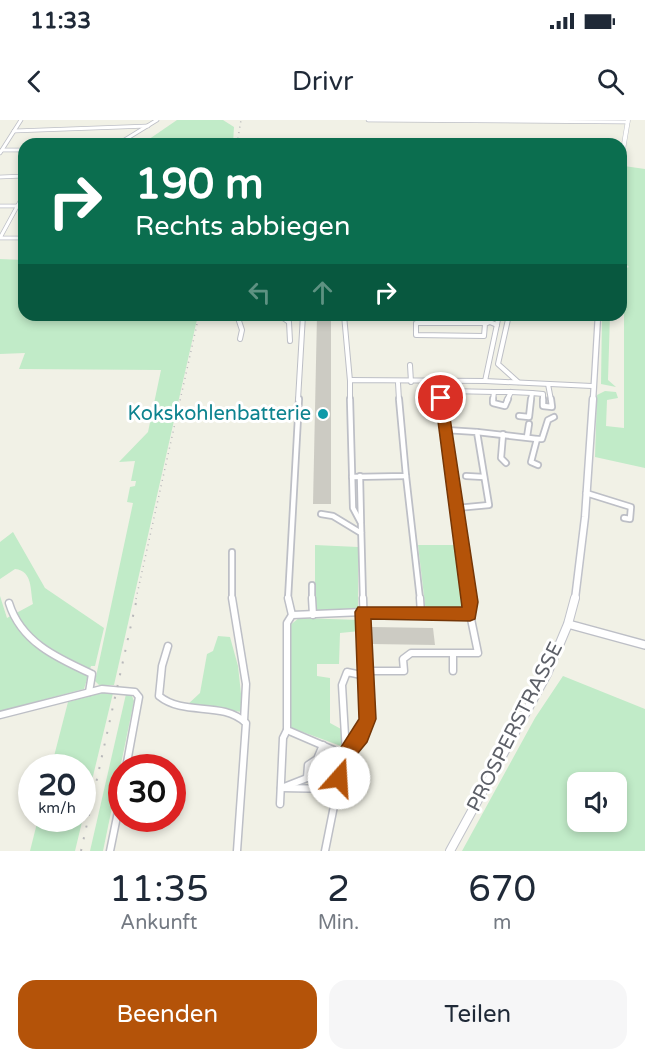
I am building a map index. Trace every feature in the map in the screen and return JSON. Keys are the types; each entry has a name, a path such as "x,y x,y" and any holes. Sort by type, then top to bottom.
{"main road":[{"path":"625,138 628,121"},
{"name":"PROSPERSTRASSE","path":"450,851 536,695 568,624 580,570 597,321"}],"street":[{"path":"1,151 21,120"},
{"path":"128,138 157,120"},
{"path":"368,120 628,121"},
{"path":"14,131 148,126"},
{"path":"1,151 18,150"},
{"path":"0,177 18,176"},
{"path":"0,206 18,206 0,238 18,238"},
{"path":"239,321 242,330 240,339"},
{"path":"288,321 290,341"},
{"path":"280,804 283,738 287,730 287,622 292,615 288,599 303,321"},
{"path":"345,321 351,383 353,508 361,523"},
{"path":"485,381 498,321"},
{"path":"508,321 498,364 518,382"},
{"path":"488,322 484,336 416,335 416,323 488,322 497,325"},
{"path":"410,365 411,382"},
{"path":"351,383 350,380 485,381 592,386"},
{"path":"398,382 414,552 419,567 421,614"},
{"path":"346,754 342,685 347,672 404,671 403,659 411,653 478,653 470,614 438,382"},
{"path":"447,382 449,391 543,394 542,404 551,408 553,405 548,384"},
{"path":"456,391 458,407"},
{"path":"494,392 493,403 501,406 505,406 511,392"},
{"path":"519,416 529,417 532,393"},
{"path":"446,430 542,439 548,420 554,417"},
{"path":"526,437 529,424"},
{"path":"457,508 489,505 477,432"},
{"path":"503,434 501,458 506,463"},
{"path":"537,439 531,462 538,465"},
{"path":"325,851 346,754 366,725 360,476"},
{"path":"352,477 406,476"},
{"path":"466,476 484,477"},
{"path":"586,493 631,507 630,519 624,518"},
{"path":"321,514 333,516 362,533"},
{"path":"232,552 233,621 247,686 248,706 244,721 246,730 237,851"},
{"path":"312,585 313,615"},
{"path":"9,603 11,615 19,629 50,652 92,674 90,692"},
{"path":"292,615 363,612 470,614"},
{"path":"568,624 645,645"},
{"path":"168,646 159,687 159,696 164,701 177,708 235,714 244,721"},
{"path":"453,654 453,671"},
{"path":"0,715 102,689 129,689 137,693 139,697 129,754"},
{"path":"287,730 346,754"},
{"path":"307,778 308,765 317,759 323,745"},
{"path":"281,788 307,778 339,778"},
{"path":"281,788 338,789"},
{"path":"110,851 114,832"}],"green space":[{"path":"177,120 223,120 234,127 233,138 151,138"},
{"path":"627,166 645,169 645,468 595,457 597,395 605,391 616,392 618,398 607,400 606,426 624,428 624,321 627,321 627,268 629,267 627,265"},
{"path":"0,259 18,260 18,321 197,321 114,685 99,685 95,681 133,503 127,502 130,487 135,486 136,481 131,481 135,461 119,462 148,432 161,370 19,369 25,353 0,354"},
{"path":"602,321 610,321 608,380 616,387 601,384"},
{"path":"13,532 45,588 104,628 95,666 91,666 84,689 0,711 0,596 7,618 33,604 30,582 25,573 15,569 0,579 0,542"},
{"path":"315,545 358,547 358,612 315,612"},
{"path":"418,545 460,545 467,612 426,613"},
{"path":"299,618 360,620 360,631 340,633 339,664 317,664 317,676 330,678 330,723 341,729 341,746 289,727 289,626"},
{"path":"218,636 230,637 238,666 243,712 186,706 200,693 207,654 213,651"},
{"path":"563,676 645,709 645,851 462,851 535,718"},
{"path":"101,693 113,693 96,764 96,754 55,754 68,702"},
{"path":"126,694 132,696 134,701 123,754 112,754"},
{"path":"108,772 108,827 103,851 90,851"},
{"path":"35,832 80,832 75,851 30,851"}],"building":[{"name":"Kokskohlenbatterie","path":"317,321 331,321 331,504 313,504"},
{"path":"372,627 433,628 435,645 372,644"}],"railway":[{"path":"238,138 241,120"},
{"path":"136,599 198,321"},
{"path":"81,851 137,598"}],"place":[{"name":"Kokskohlenbatterie","path":"323,414"}],"route":[{"path":"339,778 345,755 361,735 367,719 363,612 470,614 441,398"}]}
